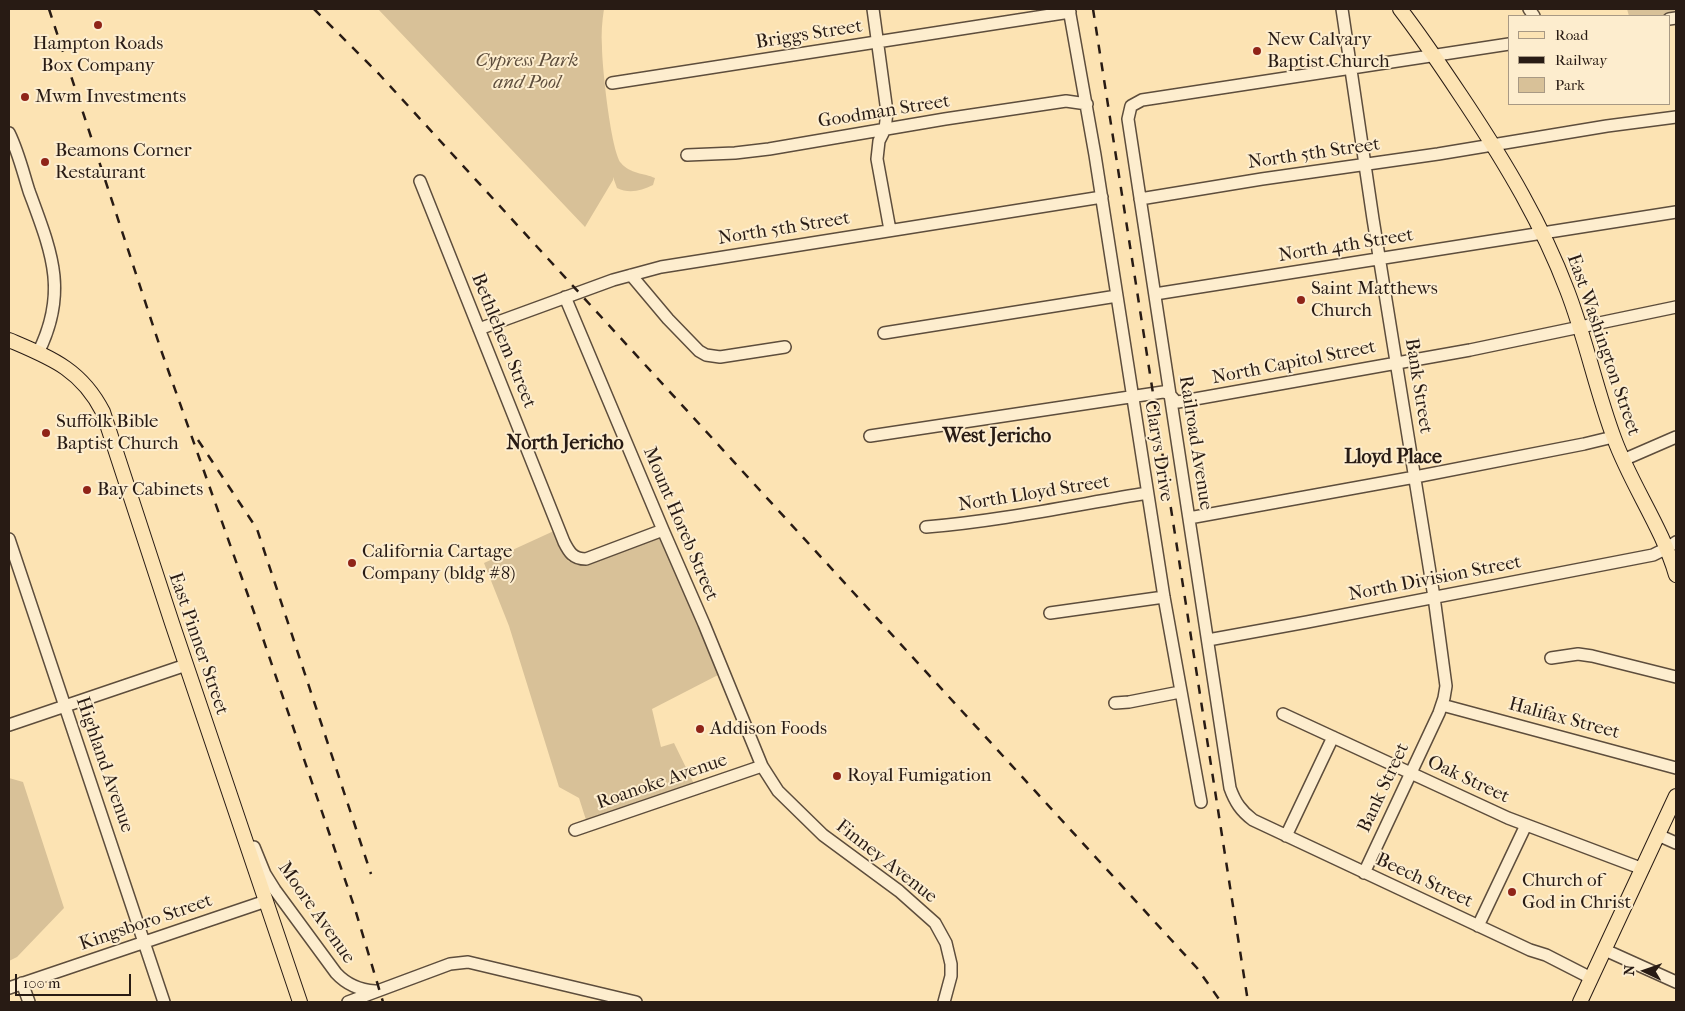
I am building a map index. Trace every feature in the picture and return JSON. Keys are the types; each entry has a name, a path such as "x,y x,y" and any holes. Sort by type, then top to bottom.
{"main road":[{"name":"East Washington Street","path":"1400,9 1435,56 1493,144 1542,233 1567,290 1580,327 1613,437 1623,460 1672,545 1676,575"},
{"name":"East Pinner Street","path":"9,340 56,360 79,377 96,400 102,412 300,1002"},
{"path":"1580,1002 1676,796"}],"street":[{"path":"873,9 887,112 885,129 879,141 877,160 890,230"},
{"name":"Bank Street","path":"1342,9 1379,259 1434,597 1446,686 1442,705 1364,873"},
{"name":"Briggs Street","path":"612,83 1069,11"},
{"name":"Clarys Drive","path":"1069,11 1087,104 1164,597 1201,802"},
{"name":"Railroad Avenue","path":"1244,813 1234,799 1230,788 1128,118 1131,106 1161,97 1508,44"},
{"name":"Goodman Street","path":"687,155 770,149 1066,101 1087,104"},
{"name":"North 5th Street","path":"1140,199 1607,126 1676,117"},
{"path":"9,134 46,239 56,285 51,323 38,353"},
{"name":"Bethlehem Street","path":"420,181 564,542 571,554 574,557 586,559 663,530"},
{"name":"North 5th Street","path":"479,329 631,275 680,264 1102,197"},
{"name":"North 4th Street","path":"1155,294 1676,212"},
{"path":"631,275 668,319 699,350 706,354 720,357 785,347"},
{"path":"884,333 1117,296"},
{"name":"Mount Horeb Street","path":"565,297 704,624 762,766"},
{"name":"North Capitol Street","path":"870,436 1163,392 1170,394 1178,402 1470,350 1676,307"},
{"path":"1189,518 1415,477 1613,437"},
{"path":"1623,460 1676,437"},
{"name":"North Lloyd Street","path":"926,527 999,518 1147,493"},
{"name":"Highland Avenue","path":"9,539 164,1002"},
{"name":"North Division Street","path":"1208,640 1652,555 1672,545"},
{"path":"1050,613 1164,597"},
{"path":"1551,658 1578,654 1592,656 1676,677"},
{"path":"9,725 186,665"},
{"path":"1115,703 1180,692"},
{"name":"Halifax Street","path":"1442,705 1676,768"},
{"name":"Oak Street","path":"1283,714 1526,825 1643,869"},
{"path":"1286,836 1333,737"},
{"name":"Roanoke Avenue","path":"575,830 762,766"},
{"name":"Finney Avenue","path":"762,766 778,791 823,835 899,891 935,923 946,943 951,964 951,976 944,1002"},
{"name":"Moore Avenue","path":"223,775 265,874 305,933 341,978 355,987 364,990 380,991"},
{"name":"Beech Street","path":"1244,813 1253,820 1286,836 1478,926 1546,955 1591,978"},
{"path":"1478,926 1526,825"},
{"path":"1658,836 1676,843"},
{"name":"Kingsboro Street","path":"9,988 266,901"},
{"path":"1605,950 1676,982"},
{"name":"Moore Avenue","path":"348,1002 450,964 468,962 636,1002"},
{"path":"22,984 29,1002"}],"green space":[{"name":"Cypress Park and Pool","path":"378,9 604,9 602,37 604,71 608,108 617,155 625,167 637,173 655,178 653,185 640,190 626,191 617,188 613,177 585,227"},
{"path":"1627,9 1676,9 1676,13 1663,15 1629,15"},
{"path":"556,530 568,561 578,565 663,536 718,675 652,709 661,747 674,743 695,786 587,823 579,798 559,787 509,626 484,563"},
{"path":"9,778 23,782 64,908 17,957 9,961"}],"railway":[{"path":"49,9 161,350 255,615 355,909 383,1002"},
{"path":"314,9 379,74 1197,968 1221,1002"},
{"path":"1093,9 1248,1002"},
{"path":"198,440 257,529 371,874"}],"place":[{"name":"Hampton Roads Box Company","path":"98,25"},
{"name":"New Calvary Baptist Church","path":"1257,51"},
{"name":"Mwm Investments","path":"25,97"},
{"name":"Beamons Corner Restaurant","path":"45,162"},
{"name":"Saint Matthews Church","path":"1301,300"},
{"name":"Suffolk Bible Baptist Church","path":"46,433"},
{"name":"Bay Cabinets","path":"87,490"},
{"name":"California Cartage Company (bldg #8)","path":"352,563"},
{"name":"Addison Foods","path":"700,729"},
{"name":"Royal Fumigation","path":"837,776"},
{"name":"Church of God in Christ","path":"1512,892"}],"district":[{"name":"West Jericho","path":"997,437"},
{"name":"North Jericho","path":"565,444"},
{"name":"Lloyd Place","path":"1393,458"}]}
